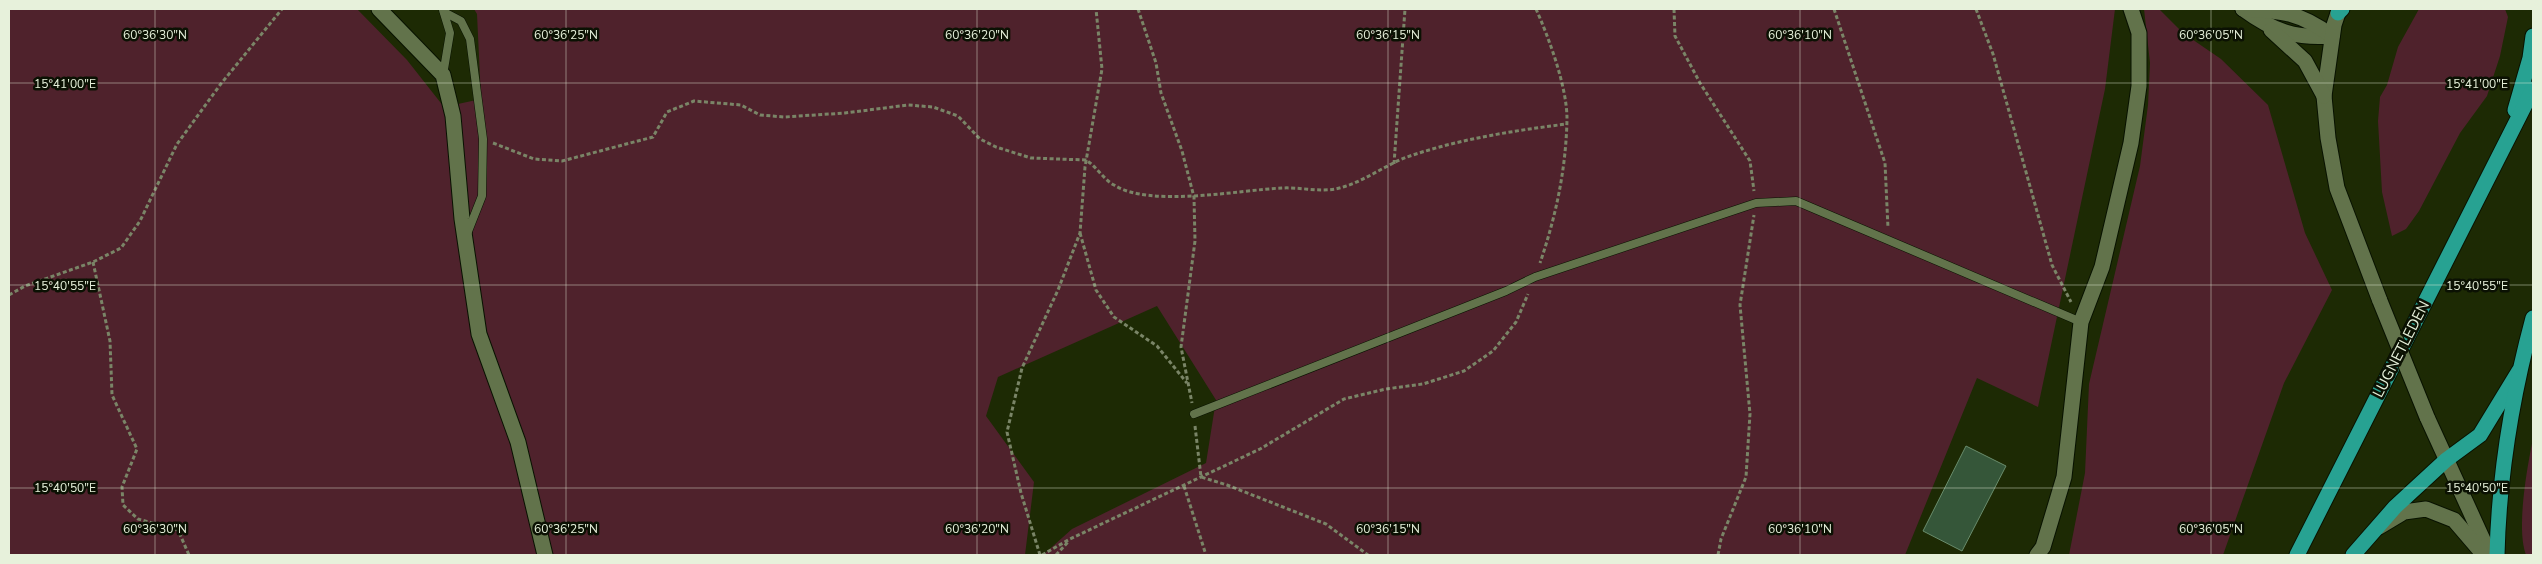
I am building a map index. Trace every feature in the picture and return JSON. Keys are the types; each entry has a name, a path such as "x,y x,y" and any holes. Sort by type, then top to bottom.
{"highway":[{"path":"2505,141 2530,58 2533,36"},
{"name":"LUGNETLEDEN","path":"2297,555 2533,89"},
{"path":"2497,555 2499,501 2509,424 2519,371 2533,318"},
{"path":"2353,555 2395,507 2446,460 2480,435 2519,371"}],"street":[{"path":"379,9 443,74 454,116 465,238 479,334 518,442 545,555"},
{"path":"2037,555 2043,547 2064,476 2081,322 2102,267 2130,143 2138,86 2139,33 2131,9"},
{"path":"2324,96 2305,61 2266,26 2243,9 2276,10 2301,16 2332,36"},
{"path":"2339,10 2332,36 2324,96 2328,138 2337,188 2427,417 2490,555"},
{"path":"2266,26 2308,38 2332,36"},
{"path":"2376,530 2404,512 2426,509 2454,520 2484,555"}],"lane":[{"path":"443,11 450,33 443,74"},
{"path":"443,11 460,21 470,39 483,139 482,196 465,238"},
{"path":"1194,414 1506,291 1536,277 1756,203 1796,201 2081,322"}],"path":[{"path":"9,296 25,286 93,262 121,248 140,221 177,144 220,85 282,9"},
{"path":"1056,555 1070,539 1041,555 1021,493 1007,432 1022,368 1058,290 1080,233 1086,160 1102,69 1096,9"},
{"path":"1138,9 1156,63 1161,93 1182,151 1194,197 1195,241 1181,347 1194,414 1201,477 1227,485 1326,524 1368,555"},
{"path":"1394,164 1405,9"},
{"path":"1674,9 1675,36 1700,83 1750,161 1756,203 1740,305 1750,414 1746,477 1721,539 1718,555"},
{"path":"1834,9 1885,164 1889,241"},
{"path":"1976,9 1994,54 2052,265 2081,322"},
{"path":"483,139 534,159 562,161 653,137 667,112 694,101 741,104 760,115 784,117 845,113 908,105 933,108 958,116 980,140 1005,150 1031,158 1086,160 1113,185 1134,193 1194,197 1224,192 1284,188 1334,190 1394,164 1467,139 1566,124"},
{"path":"1080,233 1096,290 1114,318 1156,346 1188,384"},
{"path":"93,262 110,341 112,395 137,450 122,487 123,505 138,519 178,530 189,555"},
{"path":"1184,486 1206,555"}],"shaded area":[{"path":"9,9 357,9 407,60 444,107 481,99 477,14 474,9 2115,9 2105,89 2038,407 1977,378 1905,555 1043,555 1072,529 1206,463 1216,400 1157,306 998,377 986,416 1034,482 1025,555 9,555"},
{"path":"2144,9 2159,9 2183,33 2221,59 2268,105 2305,233 2332,290 2284,383 2223,555 2069,555 2085,473 2089,384 2140,166 2148,105 2150,63"},
{"path":"2419,9 2505,9 2508,17 2500,56 2487,96 2460,133 2419,211 2406,229 2392,236 2382,192 2378,121 2380,97 2387,85 2398,47"},
{"path":"2533,439 2533,555 2526,555 2523,544 2522,514"}],"building":[{"path":"1966,446 2006,466 1962,551 1923,531"}]}
